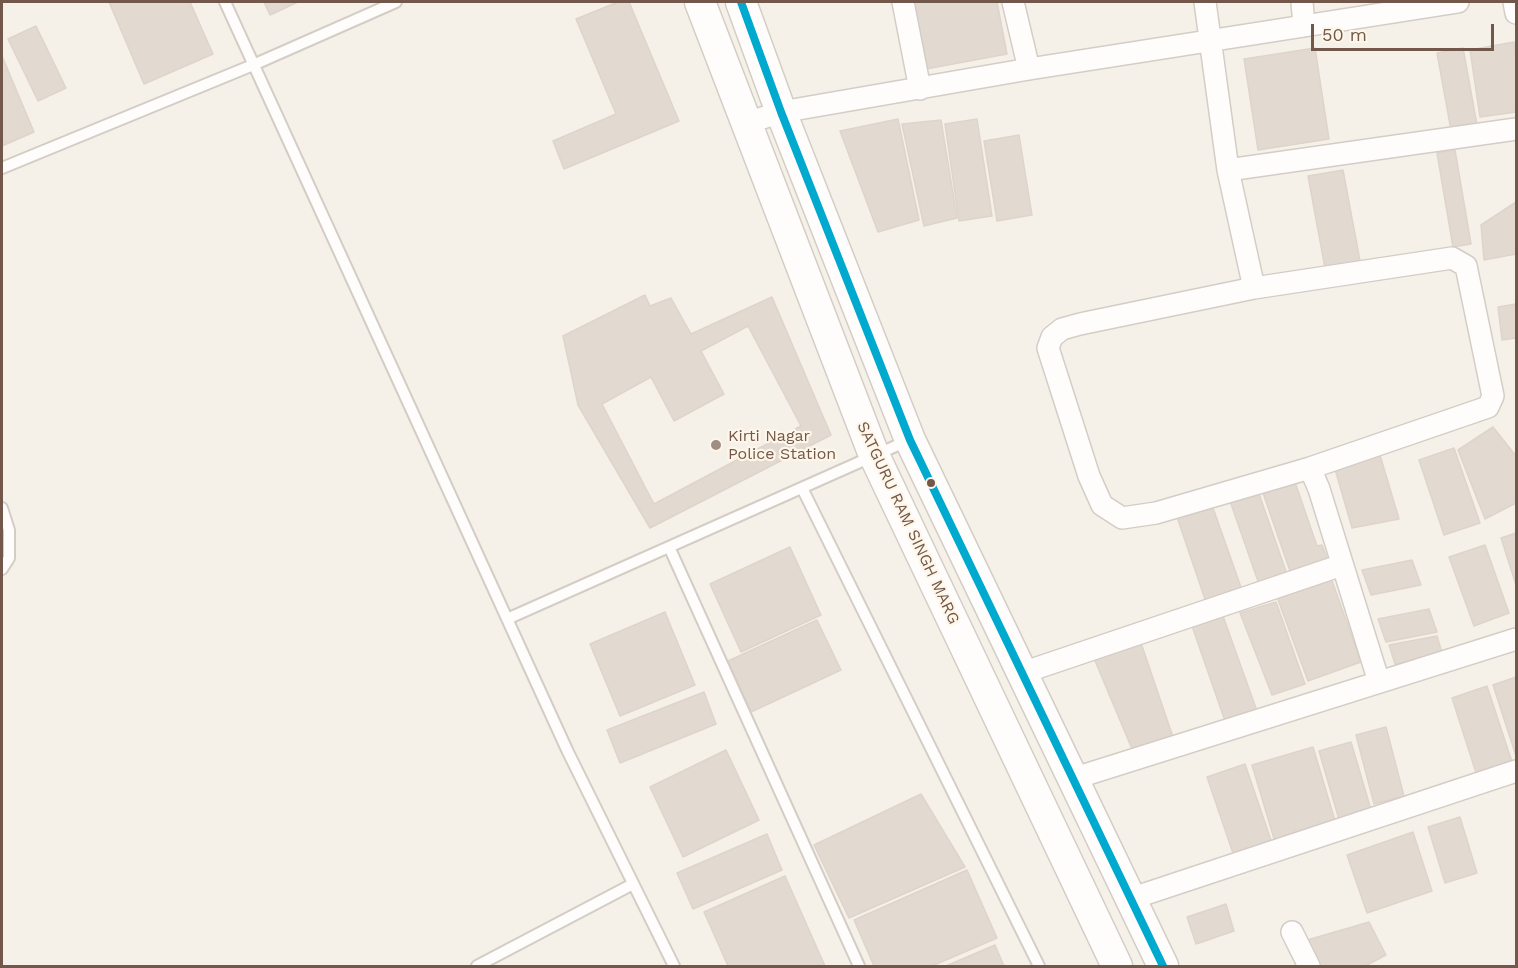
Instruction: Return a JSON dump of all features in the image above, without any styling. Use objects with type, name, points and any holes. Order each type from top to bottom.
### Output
[{"type":"main road","name":"SATGURU RAM SINGH MARG","points":[[700,2],[874,455],[1117,966]]},
{"type":"main road","points":[[741,2],[781,112],[910,440],[1163,966]]},
{"type":"street","points":[[903,2],[920,89]]},
{"type":"street","points":[[1013,2],[1029,69]]},
{"type":"street","points":[[1205,2],[1228,170],[1254,288]]},
{"type":"street","points":[[1302,2],[1304,26]]},
{"type":"street","points":[[747,123],[781,112],[1029,69],[1304,26],[1407,5],[1458,2]]},
{"type":"street","points":[[1514,2],[1516,13]]},
{"type":"street","points":[[1228,170],[1516,129]]},
{"type":"street","points":[[1452,258],[1466,266],[1493,396],[1488,407],[1310,468],[1156,513],[1122,518],[1102,505],[1093,486],[1048,348],[1052,337],[1062,329],[1254,288],[1452,258]]},
{"type":"street","points":[[1310,468],[1319,489],[1379,682]]},
{"type":"street","points":[[1022,673],[1342,566]]},
{"type":"street","points":[[1072,779],[1516,639]]},
{"type":"street","points":[[1130,899],[1516,771]]},
{"type":"street","points":[[1292,932],[1309,966]]},
{"type":"lane","points":[[225,2],[568,752],[675,966]]},
{"type":"lane","points":[[2,168],[253,65],[396,2]]},
{"type":"lane","points":[[507,619],[670,549],[910,440]]},
{"type":"lane","points":[[802,488],[1039,966]]},
{"type":"lane","points":[[2,508],[9,530],[9,558],[2,569]]},
{"type":"lane","points":[[670,549],[859,966]]},
{"type":"lane","points":[[477,966],[633,884]]},
{"type":"building","points":[[109,2],[190,2],[213,54],[144,84]]},
{"type":"building","points":[[264,2],[298,2],[270,15]]},
{"type":"building","points":[[618,2],[629,2],[679,121],[564,169],[553,141],[616,114],[576,19]]},
{"type":"building","points":[[914,2],[997,2],[1007,54],[926,69]]},
{"type":"building","points":[[36,26],[66,88],[38,101],[8,39]]},
{"type":"building","points":[[1514,42],[1516,112],[1480,117],[1470,50]]},
{"type":"building","points":[[1315,48],[1329,139],[1258,150],[1244,59]]},
{"type":"building","points":[[1463,48],[1477,125],[1451,130],[1437,53]]},
{"type":"building","points":[[2,56],[34,132],[2,146]]},
{"type":"building","points":[[898,119],[919,220],[878,232],[840,131]]},
{"type":"building","points":[[977,119],[992,216],[959,221],[945,124]]},
{"type":"building","points":[[941,120],[957,218],[924,226],[902,124]]},
{"type":"building","points":[[1019,135],[1032,215],[997,221],[984,141]]},
{"type":"building","points":[[1455,150],[1471,244],[1453,247],[1437,153]]},
{"type":"building","points":[[1343,170],[1360,261],[1325,268],[1308,176]]},
{"type":"building","points":[[1516,202],[1516,254],[1484,260],[1481,225]]},
{"type":"building","name":"Kirti Nagar Police Station","points":[[645,295],[650,306],[671,298],[691,334],[772,297],[831,435],[650,528],[578,405],[563,336]]},
{"type":"building","points":[[1516,304],[1516,338],[1502,340],[1498,307]]},
{"type":"building","points":[[748,326],[801,426],[654,504],[602,404],[651,377],[674,421],[724,394],[701,351]]},
{"type":"building","points":[[1493,427],[1516,456],[1516,503],[1485,519],[1458,450]]},
{"type":"building","points":[[1454,448],[1480,523],[1444,535],[1419,460]]},
{"type":"building","points":[[1380,455],[1399,519],[1352,528],[1335,469]]},
{"type":"building","points":[[1295,482],[1317,546],[1322,545],[1328,561],[1291,574],[1263,493]]},
{"type":"building","points":[[1258,491],[1288,577],[1260,587],[1230,501]]},
{"type":"building","points":[[1212,505],[1243,593],[1207,605],[1177,517]]},
{"type":"building","points":[[1516,533],[1516,585],[1501,538]]},
{"type":"building","points":[[1485,545],[1509,613],[1474,626],[1449,557]]},
{"type":"building","points":[[790,547],[821,615],[741,652],[710,584]]},
{"type":"building","points":[[1412,560],[1421,585],[1371,595],[1362,570]]},
{"type":"building","points":[[1331,578],[1361,662],[1308,681],[1277,597]]},
{"type":"building","points":[[1276,602],[1305,684],[1272,695],[1240,613]]},
{"type":"building","points":[[1429,609],[1437,632],[1386,642],[1378,619]]},
{"type":"building","points":[[665,612],[695,685],[620,716],[590,644]]},
{"type":"building","points":[[1223,616],[1257,711],[1225,721],[1192,626]]},
{"type":"building","points":[[817,620],[841,670],[751,712],[728,661]]},
{"type":"building","points":[[1437,636],[1443,656],[1395,664],[1389,645]]},
{"type":"building","points":[[1141,643],[1173,737],[1132,749],[1093,656]]},
{"type":"building","points":[[1516,677],[1516,756],[1493,685]]},
{"type":"building","points":[[1487,686],[1514,768],[1478,779],[1452,698]]},
{"type":"building","points":[[704,692],[716,724],[620,763],[607,730]]},
{"type":"building","points":[[1386,727],[1404,796],[1374,804],[1356,735]]},
{"type":"building","points":[[1351,742],[1372,813],[1340,823],[1319,751]]},
{"type":"building","points":[[1313,747],[1336,824],[1275,842],[1252,765]]},
{"type":"building","points":[[726,750],[759,820],[683,857],[650,787]]},
{"type":"building","points":[[1245,764],[1274,849],[1236,862],[1207,777]]},
{"type":"building","points":[[921,794],[965,867],[849,918],[814,845]]},
{"type":"building","points":[[1460,817],[1477,873],[1445,883],[1428,827]]},
{"type":"building","points":[[1413,832],[1432,891],[1367,913],[1347,855]]},
{"type":"building","points":[[767,834],[782,870],[693,909],[677,873]]},
{"type":"building","points":[[967,870],[997,938],[932,966],[874,966],[854,920]]},
{"type":"building","points":[[785,876],[825,966],[728,966],[704,912]]},
{"type":"building","points":[[1226,904],[1234,931],[1196,944],[1187,917]]},
{"type":"building","points":[[1369,922],[1386,955],[1365,966],[1318,966],[1304,941]]},
{"type":"building","points":[[995,945],[1004,966],[946,966]]},
{"type":"transit line","points":[[741,2],[781,112],[910,440],[1163,966]]},
{"type":"place","name":"Kirti Nagar Police Station","points":[[716,445]]}]
